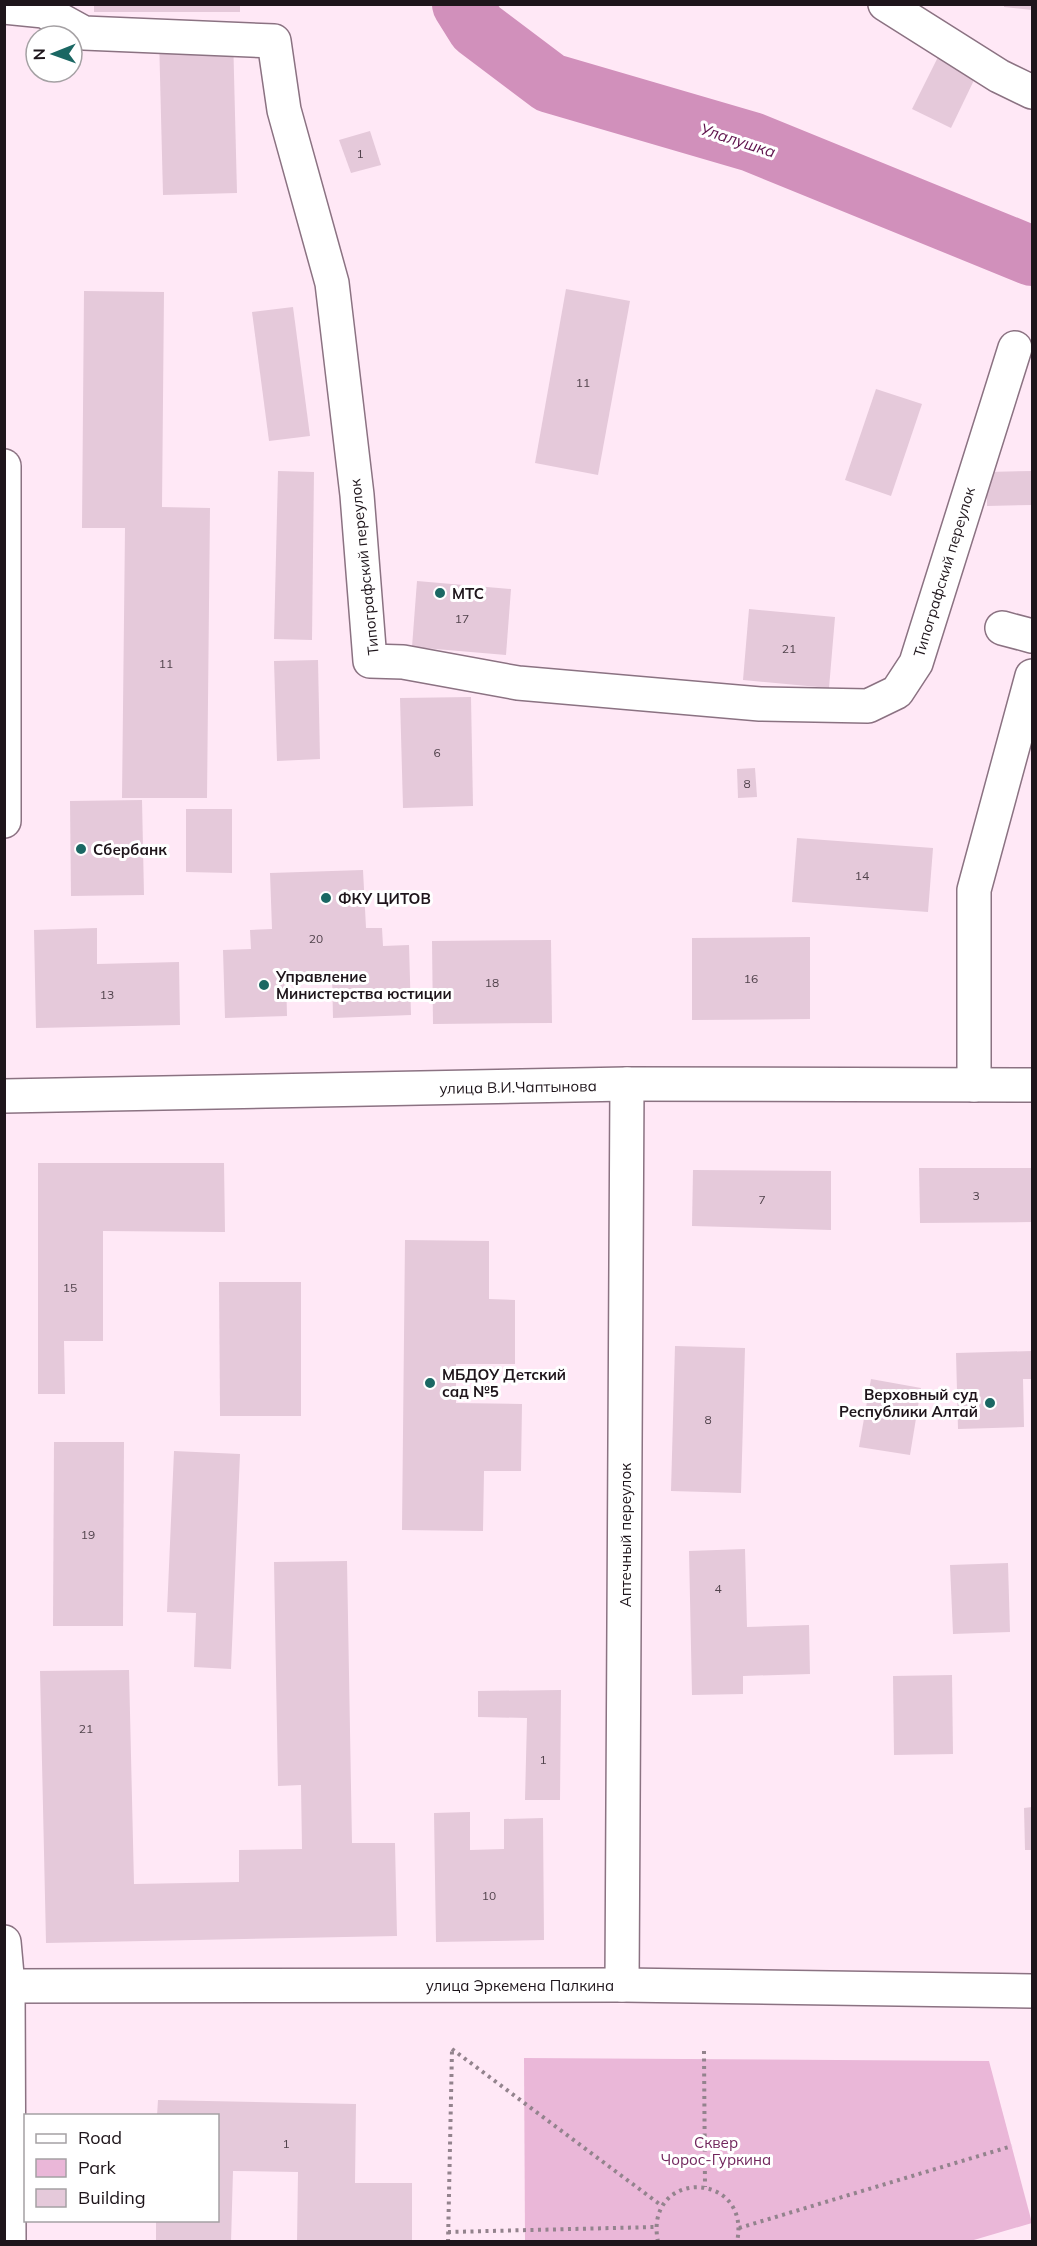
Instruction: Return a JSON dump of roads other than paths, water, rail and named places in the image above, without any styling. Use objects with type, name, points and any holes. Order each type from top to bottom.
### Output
[{"type":"street","points":[[885,4],[999,76],[1032,92]]},
{"type":"street","name":"Типографский переулок","points":[[4,7],[44,12],[84,33],[274,41],[284,110],[332,284],[357,495],[370,661],[403,663],[518,683],[760,704],[868,706],[897,692],[916,663],[1015,348]]},
{"type":"street","points":[[4,466],[4,822]]},
{"type":"street","points":[[974,1085],[974,890],[1032,676]]},
{"type":"street","name":"улица В.И.Чаптынова","points":[[4,1096],[627,1084],[1032,1085]]},
{"type":"street","name":"Аптечный переулок","points":[[622,1985],[627,1084]]},
{"type":"street","points":[[4,1942],[8,1986],[9,2241]]},
{"type":"street","name":"улица Эркемена Палкина","points":[[8,1986],[622,1985],[1032,1991]]},
{"type":"waterway","name":"Улалушка","points":[[462,4],[477,28],[550,83],[752,142],[1032,256]]},
{"type":"place","name":"МТС","points":[[440,593]]},
{"type":"place","name":"Сбербанк","points":[[81,849]]},
{"type":"place","name":"ФКУ ЦИТОВ","points":[[326,898]]},
{"type":"place","name":"Управление Министерства юстиции","points":[[264,985]]},
{"type":"place","name":"МБДОУ Детский сад №5","points":[[430,1383]]},
{"type":"place","name":"Верховный суд Республики Алтай","points":[[990,1403]]},
{"type":"park label","name":"Сквер Чорос-Гуркина","points":[[716,2150]]}]
